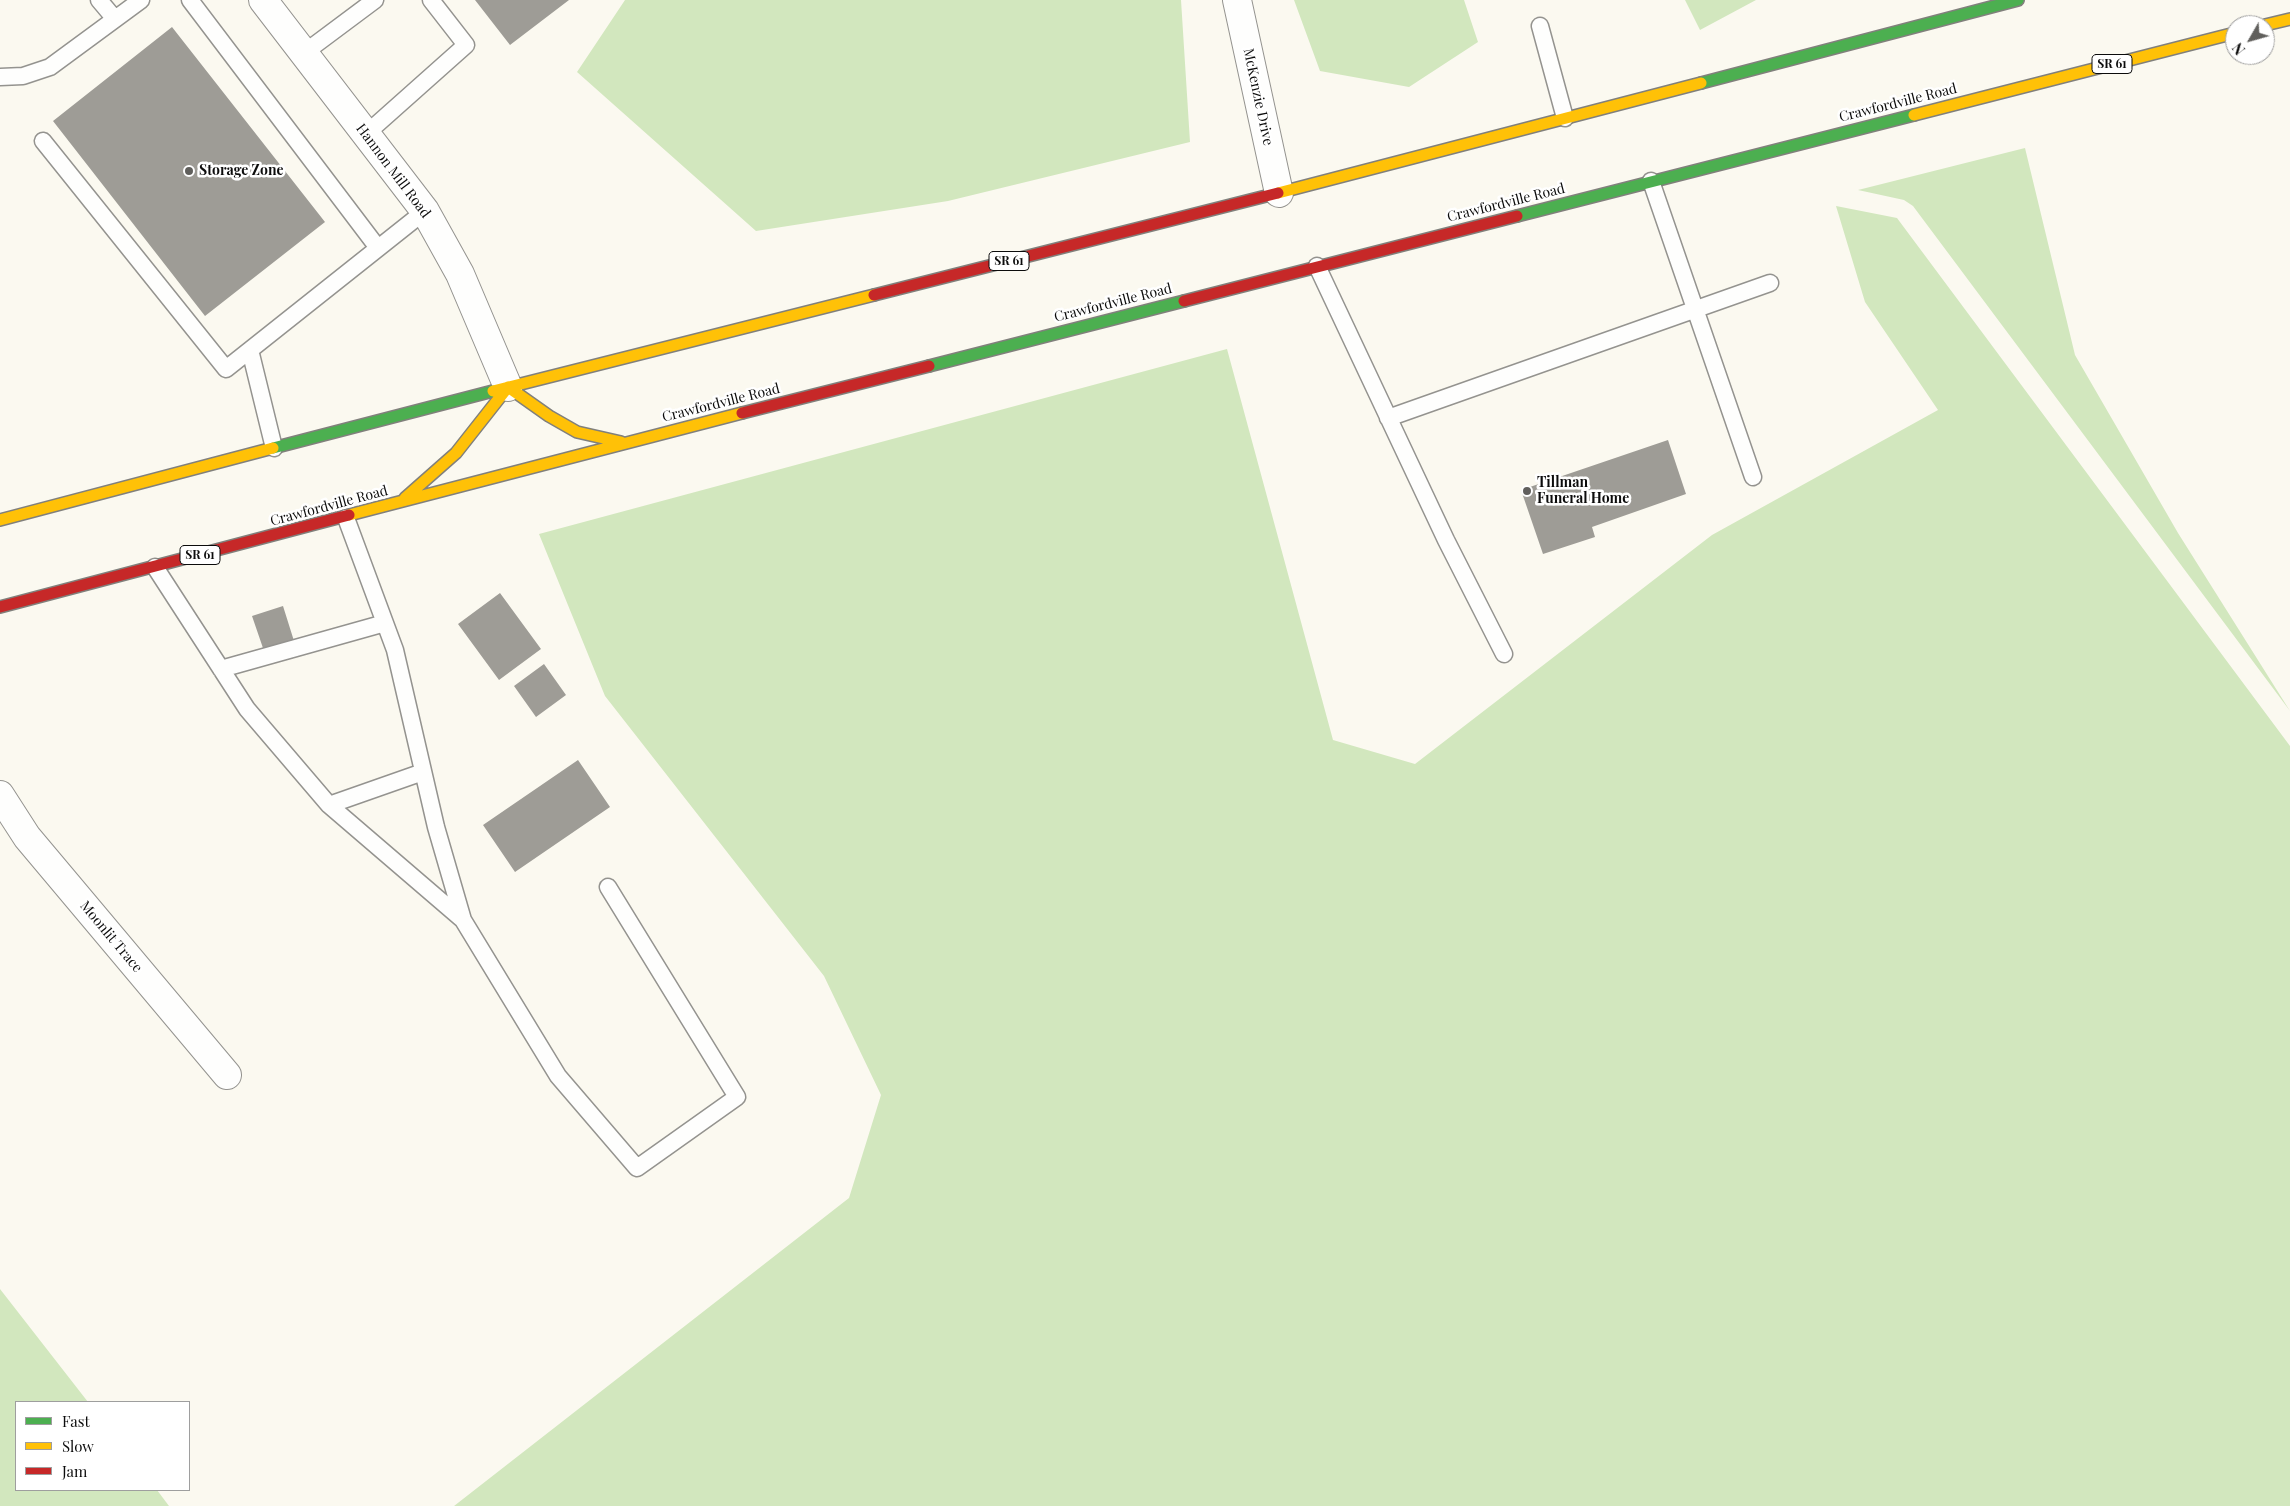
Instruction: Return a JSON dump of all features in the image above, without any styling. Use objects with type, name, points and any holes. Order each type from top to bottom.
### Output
[{"type":"main road","name":"SR 61","points":[[0,520],[508,387],[1279,193],[2018,0]]},
{"type":"main road","points":[[2275,23],[2290,19]]},
{"type":"main road","name":"Crawfordville Road","points":[[0,607],[346,518],[625,443],[2225,36]]},
{"type":"main road","points":[[400,503],[456,453],[508,387],[549,416],[577,432],[625,443]]},
{"type":"street","name":"Hannon Mill Road","points":[[263,0],[425,210],[460,274],[508,387]]},
{"type":"street","name":"McKenzie Drive","points":[[1237,0],[1279,193]]},
{"type":"street","name":"Moonlit Trace","points":[[0,795],[27,837],[227,1075]]},
{"type":"lane","points":[[99,0],[114,19]]},
{"type":"lane","points":[[0,77],[23,76],[50,67],[141,0]]},
{"type":"lane","points":[[190,0],[378,248]]},
{"type":"lane","points":[[304,53],[375,0]]},
{"type":"lane","points":[[366,134],[466,45],[431,0]]},
{"type":"lane","points":[[1540,26],[1565,118]]},
{"type":"lane","points":[[43,141],[226,368],[425,210]]},
{"type":"lane","points":[[1650,181],[1753,477]]},
{"type":"lane","points":[[1317,266],[1446,540],[1504,654]]},
{"type":"lane","points":[[1388,418],[1770,283]]},
{"type":"lane","points":[[250,350],[274,448]]},
{"type":"lane","points":[[346,518],[395,650],[436,827],[463,920],[558,1076],[637,1168],[737,1097],[608,888]]},
{"type":"lane","points":[[155,567],[247,708],[329,805],[463,920]]},
{"type":"lane","points":[[221,669],[385,624]]},
{"type":"lane","points":[[329,805],[423,772]]},
{"type":"green space","points":[[625,0],[1181,0],[1190,142],[948,201],[756,231],[577,72]]},
{"type":"green space","points":[[1294,0],[1464,0],[1478,42],[1409,87],[1320,71]]},
{"type":"green space","points":[[1685,0],[1756,0],[1700,30]]},
{"type":"green space","points":[[2025,148],[2075,355],[2178,533],[2290,711],[1913,206],[1904,200],[1858,190]]},
{"type":"green space","points":[[1836,206],[1897,218],[2290,746],[2290,1506],[454,1506],[849,1198],[881,1095],[824,976],[605,696],[539,534],[1227,349],[1333,740],[1415,764],[1712,535],[1938,410],[1865,302]]},
{"type":"green space","points":[[0,1289],[87,1401],[15,1401],[15,1491],[158,1491],[169,1506],[0,1506]]},
{"type":"building","points":[[475,0],[569,0],[510,45]]},
{"type":"building","name":"Storage Zone","points":[[172,27],[325,222],[205,316],[53,121]]},
{"type":"building","points":[[1668,440],[1686,494],[1592,527],[1595,537],[1543,554],[1521,490]]},
{"type":"building","points":[[500,593],[541,649],[499,680],[458,624]]},
{"type":"building","points":[[283,606],[294,641],[264,651],[252,616]]},
{"type":"building","points":[[544,664],[566,695],[536,717],[514,686]]},
{"type":"building","points":[[578,760],[610,807],[515,872],[483,825]]},
{"type":"traffic: fast","points":[[1701,83],[2018,0]]},
{"type":"traffic: fast","points":[[1517,216],[1914,115]]},
{"type":"traffic: fast","points":[[929,366],[1184,301]]},
{"type":"traffic: fast","points":[[273,448],[493,391]]},
{"type":"traffic: slow","points":[[2275,23],[2290,19]]},
{"type":"traffic: slow","points":[[1914,115],[2225,36]]},
{"type":"traffic: slow","points":[[1278,193],[1701,83]]},
{"type":"traffic: slow","points":[[493,391],[874,295]]},
{"type":"traffic: slow","points":[[405,498],[456,453],[508,387],[549,416],[577,432],[621,442]]},
{"type":"traffic: slow","points":[[349,515],[742,413]]},
{"type":"traffic: slow","points":[[0,520],[273,448]]},
{"type":"traffic: jam","points":[[874,295],[1278,193]]},
{"type":"traffic: jam","points":[[1184,301],[1517,216]]},
{"type":"traffic: jam","points":[[742,413],[929,366]]},
{"type":"traffic: jam","points":[[0,607],[349,515]]},
{"type":"place","name":"Storage Zone","points":[[189,171]]},
{"type":"place","name":"Tillman Funeral Home","points":[[1527,491]]}]
